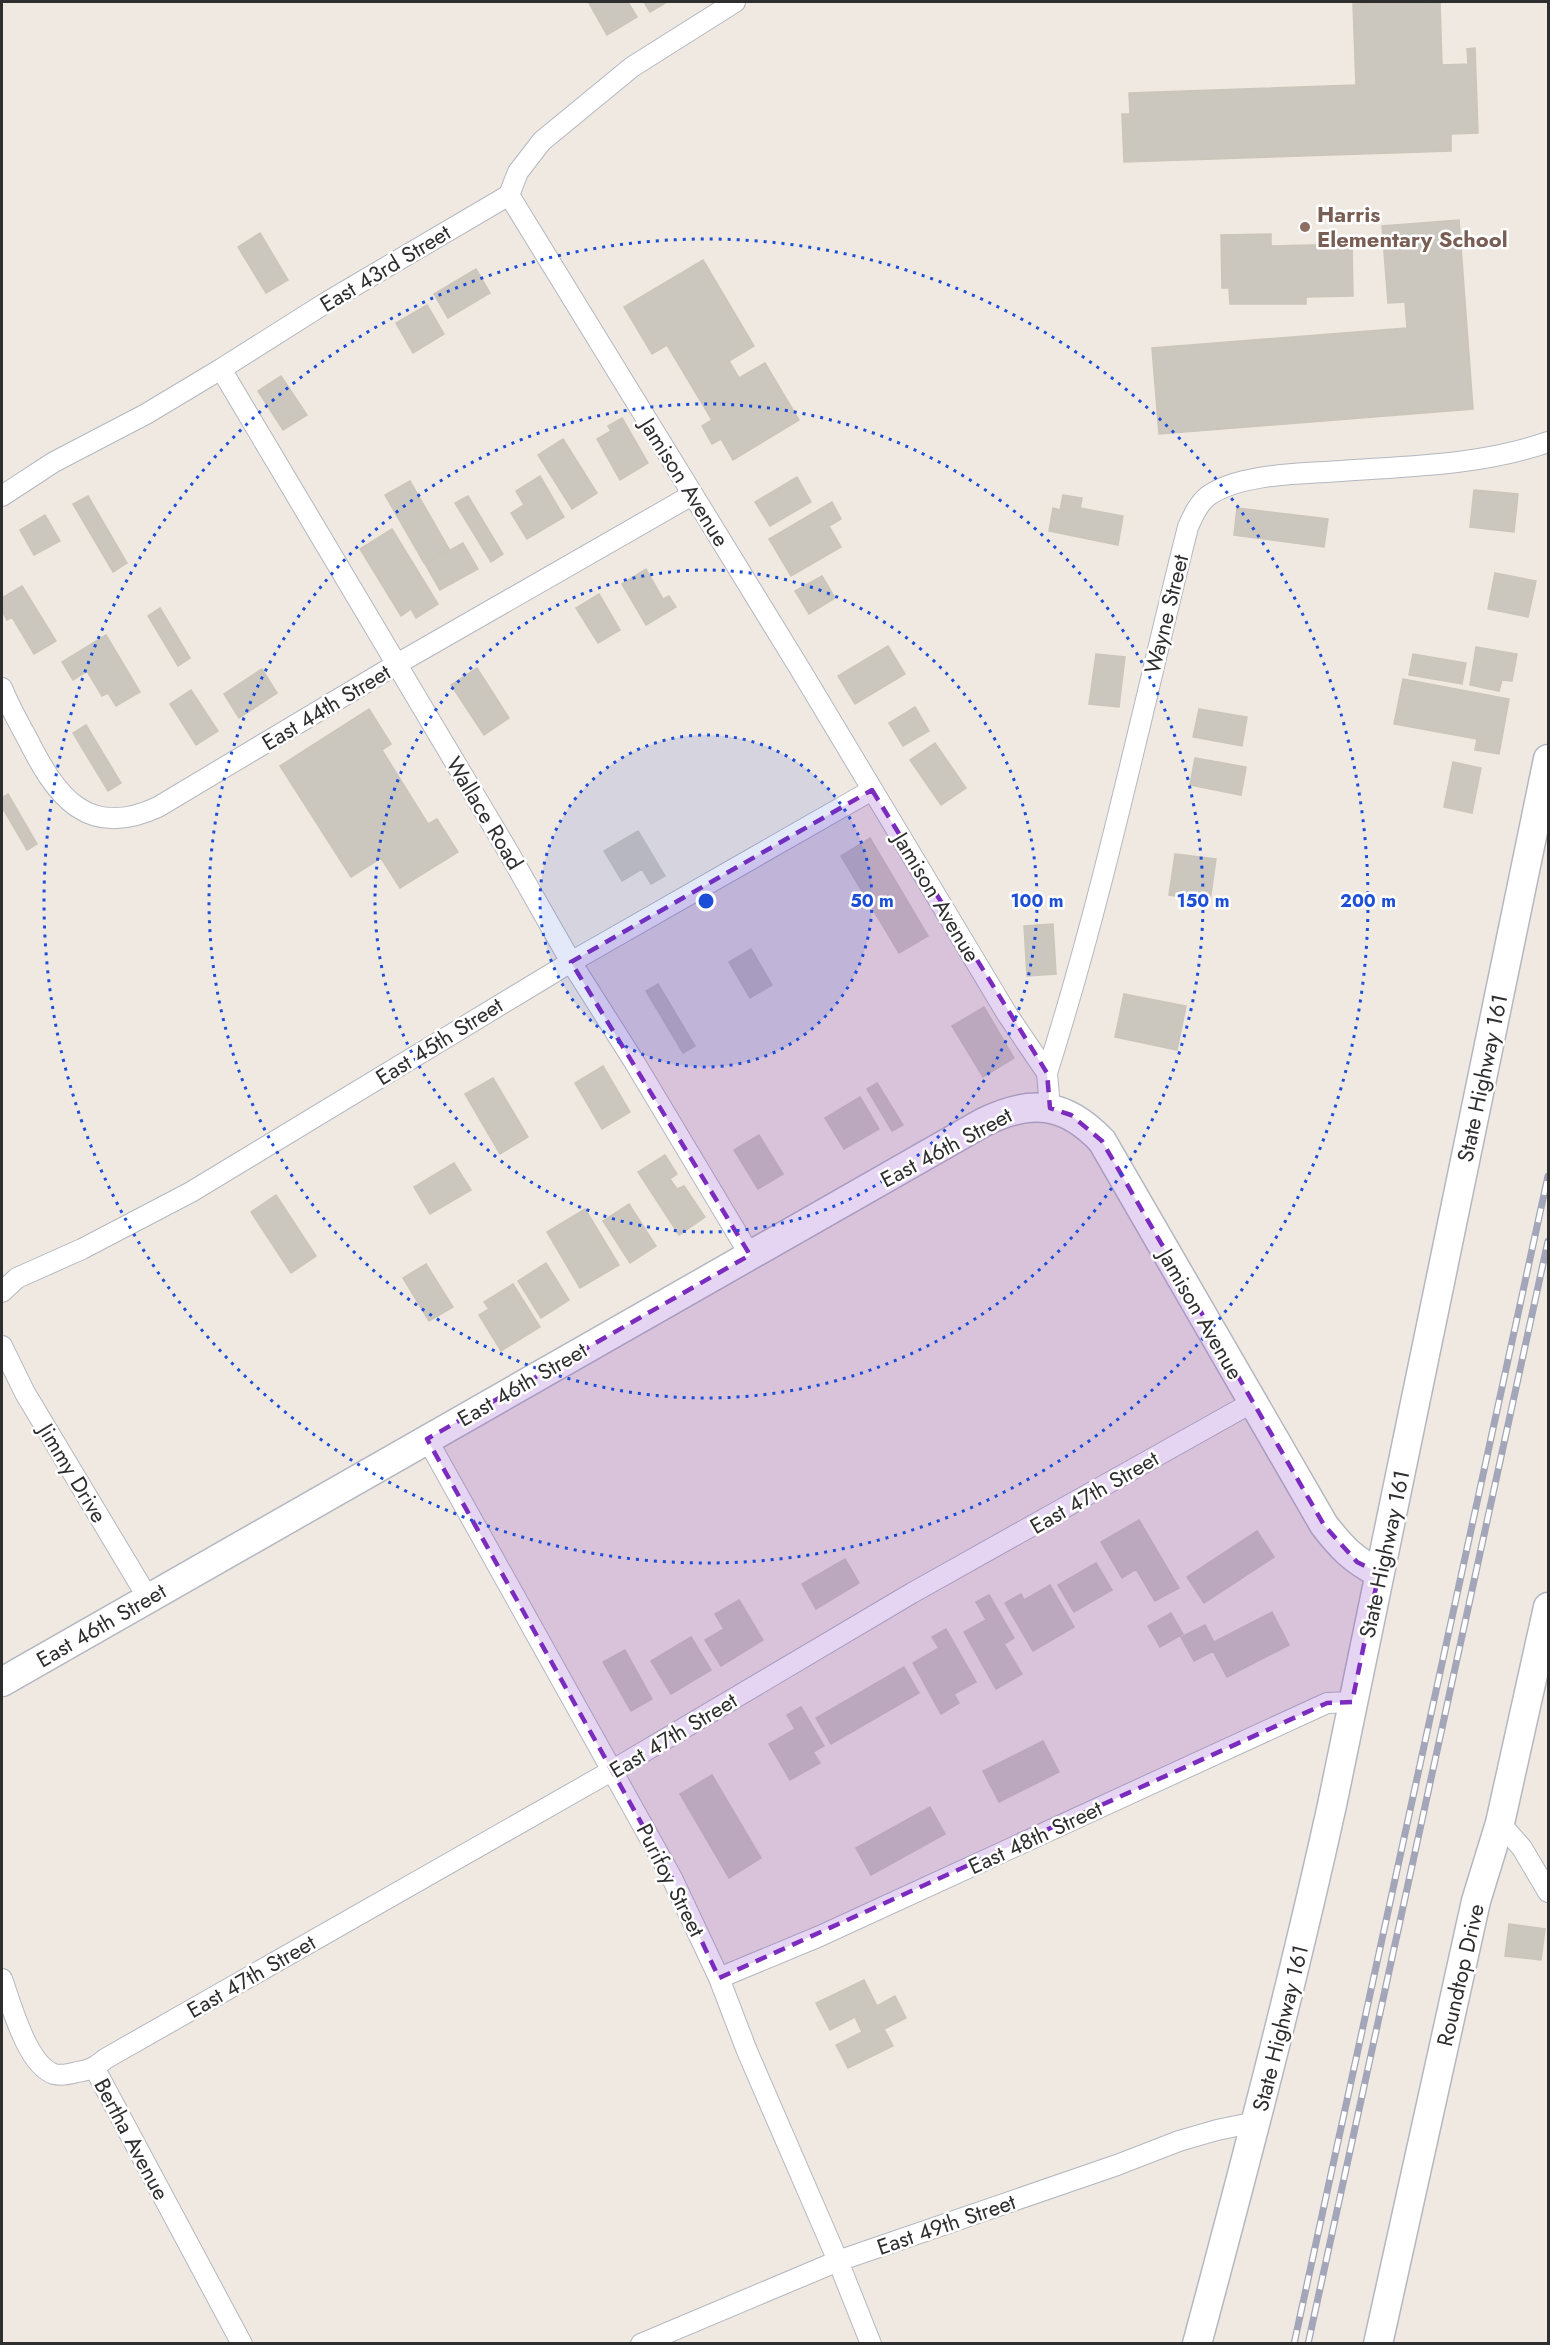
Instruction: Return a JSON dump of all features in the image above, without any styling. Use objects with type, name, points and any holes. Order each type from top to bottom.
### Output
[{"type":"street","points":[[509,195],[518,172],[542,141],[632,67],[735,2]]},
{"type":"street","name":"East 43rd Street","points":[[2,496],[54,462],[146,414],[327,302],[509,195]]},
{"type":"street","name":"Jamison Avenue","points":[[509,195],[1007,1014],[1047,1072],[1050,1108],[1071,1115],[1087,1126],[1102,1141],[1324,1525],[1342,1548],[1357,1562],[1379,1573]]},
{"type":"street","name":"Wallace Road","points":[[221,369],[509,853],[571,962],[635,1063],[750,1255]]},
{"type":"street","name":"Wayne Street","points":[[1047,1072],[1067,1009],[1107,860],[1188,527],[1198,507],[1209,496],[1248,478],[1479,459],[1520,452],[1548,442]]},
{"type":"street","name":"East 44th Street","points":[[2,688],[35,755],[62,797],[79,809],[98,817],[118,819],[139,816],[158,807],[397,664],[692,495]]},
{"type":"street","name":"State Highway 161","points":[[1197,2343],[1308,1915],[1548,759]]},
{"type":"street","name":"East 45th Street","points":[[3,1290],[17,1278],[82,1249],[191,1192],[571,962],[872,790]]},
{"type":"street","name":"East 46th Street","points":[[2,1682],[427,1438],[1005,1112],[1027,1107],[1050,1108]]},
{"type":"street","name":"Jimmy Drive","points":[[2,1346],[25,1393],[148,1598]]},
{"type":"street","name":"East 47th Street","points":[[95,2068],[105,2059],[614,1770],[912,1593],[1253,1402]]},
{"type":"street","name":"Purifoy Street","points":[[427,1438],[614,1770],[672,1878],[718,1978],[871,2343]]},
{"type":"street","name":"Roundtop Drive","points":[[1378,2343],[1476,1901],[1500,1823],[1548,1608]]},
{"type":"street","name":"East 48th Street","points":[[718,1978],[820,1936],[1327,1703],[1352,1702]]},
{"type":"street","points":[[1500,1823],[1522,1848],[1548,1892]]},
{"type":"street","name":"Bertha Avenue","points":[[2,1979],[32,2054],[41,2066],[54,2074],[69,2074],[95,2068],[242,2343]]},
{"type":"street","name":"East 49th Street","points":[[641,2343],[838,2261],[1117,2165],[1179,2141],[1256,2122]]},
{"type":"highlighted area","points":[[872,790],[1047,1073],[1050,1108],[1071,1115],[1102,1141],[1324,1525],[1357,1562],[1379,1573],[1352,1702],[1327,1703],[719,1978],[672,1878],[427,1439],[750,1255],[571,962]]},
{"type":"building","points":[[628,2],[637,17],[607,35],[589,3]]},
{"type":"building","points":[[644,2],[667,2],[650,12]]},
{"type":"building","points":[[1440,2],[1442,65],[1468,64],[1467,49],[1475,48],[1478,133],[1451,134],[1451,151],[1124,162],[1122,114],[1130,114],[1129,93],[1356,85],[1353,4]]},
{"type":"building","points":[[1459,220],[1473,409],[1159,434],[1152,348],[1407,328],[1405,302],[1388,303],[1382,226]]},
{"type":"building","points":[[260,233],[288,280],[266,293],[238,247]]},
{"type":"building","points":[[1271,234],[1271,246],[1352,244],[1353,296],[1306,297],[1306,304],[1230,304],[1229,288],[1222,288],[1221,235]]},
{"type":"building","points":[[703,260],[754,346],[729,361],[739,378],[765,363],[799,420],[733,460],[721,439],[712,444],[702,426],[712,420],[667,345],[652,354],[624,307]]},
{"type":"building","points":[[476,269],[490,293],[448,318],[434,294]]},
{"type":"building","points":[[427,305],[444,334],[413,353],[396,323]]},
{"type":"building","points":[[281,376],[307,415],[283,430],[258,391]]},
{"type":"building","points":[[622,418],[648,463],[620,480],[597,439],[611,431],[608,426]]},
{"type":"building","points":[[563,439],[597,493],[572,509],[538,455]]},
{"type":"building","points":[[540,476],[564,517],[527,539],[511,513],[524,505],[516,491]]},
{"type":"building","points":[[797,477],[811,502],[770,526],[755,502]]},
{"type":"building","points":[[410,481],[449,549],[424,563],[385,495]]},
{"type":"building","points":[[1474,490],[1518,494],[1514,532],[1470,527]]},
{"type":"building","points":[[1063,495],[1082,498],[1080,508],[1123,516],[1118,545],[1049,531],[1053,508],[1060,510]]},
{"type":"building","points":[[88,496],[127,563],[113,572],[73,504]]},
{"type":"building","points":[[468,496],[503,554],[491,562],[455,503]]},
{"type":"building","points":[[832,502],[841,519],[829,526],[841,547],[791,576],[769,539]]},
{"type":"building","points":[[1237,508],[1328,519],[1324,547],[1234,535]]},
{"type":"building","points":[[45,515],[60,541],[34,555],[20,530]]},
{"type":"building","points":[[392,529],[438,604],[416,618],[411,609],[401,616],[360,549]]},
{"type":"building","points":[[463,543],[478,569],[440,590],[425,564]]},
{"type":"building","points":[[646,569],[663,599],[669,596],[676,607],[646,625],[622,584]]},
{"type":"building","points":[[1495,573],[1536,581],[1528,617],[1488,609]]},
{"type":"building","points":[[822,576],[835,598],[809,614],[795,591]]},
{"type":"building","points":[[22,586],[56,641],[34,654],[12,617],[7,620],[2,611],[2,598]]},
{"type":"building","points":[[599,594],[620,630],[598,643],[576,608]]},
{"type":"building","points":[[160,608],[190,658],[178,666],[148,616]]},
{"type":"building","points":[[106,635],[140,692],[116,706],[108,693],[102,696],[87,671],[73,680],[62,662]]},
{"type":"building","points":[[888,646],[905,674],[855,704],[838,676]]},
{"type":"building","points":[[1476,647],[1517,654],[1512,681],[1502,680],[1499,691],[1470,685]]},
{"type":"building","points":[[1096,654],[1125,657],[1119,707],[1089,704]]},
{"type":"building","points":[[1413,654],[1466,663],[1462,684],[1409,675]]},
{"type":"building","points":[[477,668],[509,718],[484,735],[451,685]]},
{"type":"building","points":[[262,669],[277,693],[239,718],[224,694]]},
{"type":"building","points":[[1403,679],[1509,699],[1499,754],[1475,750],[1477,739],[1394,724]]},
{"type":"building","points":[[191,690],[218,731],[196,745],[170,704]]},
{"type":"building","points":[[915,707],[929,731],[903,746],[889,723]]},
{"type":"building","points":[[369,709],[391,744],[382,750],[428,824],[437,819],[458,852],[400,888],[381,858],[351,877],[280,766]]},
{"type":"building","points":[[1199,709],[1247,717],[1242,746],[1193,737]]},
{"type":"building","points":[[86,725],[121,783],[108,791],[73,733]]},
{"type":"building","points":[[935,743],[966,788],[941,805],[910,760]]},
{"type":"building","points":[[1195,758],[1246,767],[1241,795],[1190,785]]},
{"type":"building","points":[[1453,762],[1481,768],[1472,813],[1444,807]]},
{"type":"building","points":[[8,794],[37,844],[27,850],[2,807],[2,798]]},
{"type":"building","points":[[638,831],[665,876],[651,884],[642,869],[622,881],[604,851]]},
{"type":"building","points":[[870,838],[928,936],[899,953],[841,856]]},
{"type":"building","points":[[1175,854],[1216,859],[1210,901],[1169,895]]},
{"type":"building","points":[[1053,924],[1056,974],[1027,976],[1024,926]]},
{"type":"building","points":[[751,949],[772,985],[750,998],[729,962]]},
{"type":"building","points":[[658,984],[695,1046],[683,1053],[646,991]]},
{"type":"building","points":[[1124,994],[1186,1006],[1177,1050],[1115,1037]]},
{"type":"building","points":[[984,1007],[1014,1058],[983,1077],[952,1026]]},
{"type":"building","points":[[603,1066],[630,1112],[602,1129],[575,1083]]},
{"type":"building","points":[[493,1078],[528,1137],[500,1154],[465,1094]]},
{"type":"building","points":[[877,1083],[903,1125],[892,1131],[867,1089]]},
{"type":"building","points":[[860,1097],[879,1129],[844,1149],[825,1118]]},
{"type":"building","points":[[759,1135],[783,1174],[758,1189],[734,1150]]},
{"type":"building","points":[[665,1155],[677,1174],[670,1179],[677,1189],[684,1186],[705,1217],[679,1235],[638,1172]]},
{"type":"building","points":[[454,1163],[471,1190],[430,1214],[414,1187]]},
{"type":"building","points":[[276,1195],[316,1256],[291,1273],[251,1212]]},
{"type":"building","points":[[629,1204],[656,1246],[630,1263],[603,1221]]},
{"type":"building","points":[[585,1209],[619,1265],[580,1288],[547,1232]]},
{"type":"building","points":[[546,1263],[569,1300],[541,1318],[518,1281]]},
{"type":"building","points":[[426,1264],[453,1307],[429,1321],[403,1278]]},
{"type":"building","points":[[513,1284],[540,1327],[501,1351],[479,1315],[489,1309],[484,1302]]},
{"type":"building","points":[[1139,1520],[1179,1588],[1155,1601],[1136,1569],[1122,1578],[1101,1542]]},
{"type":"building","points":[[1257,1531],[1274,1557],[1204,1603],[1187,1577]]},
{"type":"building","points":[[845,1559],[859,1583],[816,1609],[802,1584]]},
{"type":"building","points":[[1096,1563],[1112,1590],[1074,1612],[1058,1585]]},
{"type":"building","points":[[1050,1585],[1074,1627],[1033,1651],[1005,1603],[1021,1594],[1024,1600]]},
{"type":"building","points":[[989,1595],[1014,1638],[1004,1644],[1022,1674],[996,1689],[964,1632],[986,1620],[976,1602]]},
{"type":"building","points":[[739,1600],[763,1640],[721,1666],[705,1640],[724,1629],[715,1614]]},
{"type":"building","points":[[1272,1612],[1289,1645],[1227,1677],[1213,1651],[1194,1661],[1181,1637],[1205,1625],[1214,1642]]},
{"type":"building","points":[[1171,1613],[1183,1634],[1160,1647],[1148,1626]]},
{"type":"building","points":[[946,1629],[976,1682],[954,1694],[959,1703],[941,1714],[913,1663],[939,1648],[932,1637]]},
{"type":"building","points":[[691,1637],[711,1670],[671,1694],[651,1661]]},
{"type":"building","points":[[625,1650],[652,1699],[631,1711],[603,1662]]},
{"type":"building","points":[[904,1667],[919,1693],[831,1744],[816,1718]]},
{"type":"building","points":[[801,1707],[824,1746],[813,1752],[820,1763],[790,1780],[769,1744],[795,1729],[787,1715]]},
{"type":"building","points":[[1043,1741],[1059,1772],[999,1802],[983,1771]]},
{"type":"building","points":[[712,1775],[761,1858],[729,1878],[680,1794]]},
{"type":"building","points":[[930,1807],[945,1834],[871,1875],[856,1848]]},
{"type":"building","points":[[1509,1924],[1545,1929],[1541,1960],[1505,1956]]},
{"type":"building","points":[[864,1980],[877,2006],[895,1996],[906,2018],[884,2029],[893,2046],[848,2068],[836,2045],[862,2032],[855,2017],[830,2030],[816,2003]]},
{"type":"railway","points":[[1294,2344],[1548,1176]]},
{"type":"railway","points":[[1308,2344],[1548,1241]]},
{"type":"place","name":"Harris Elementary School","points":[[1305,227]]}]
